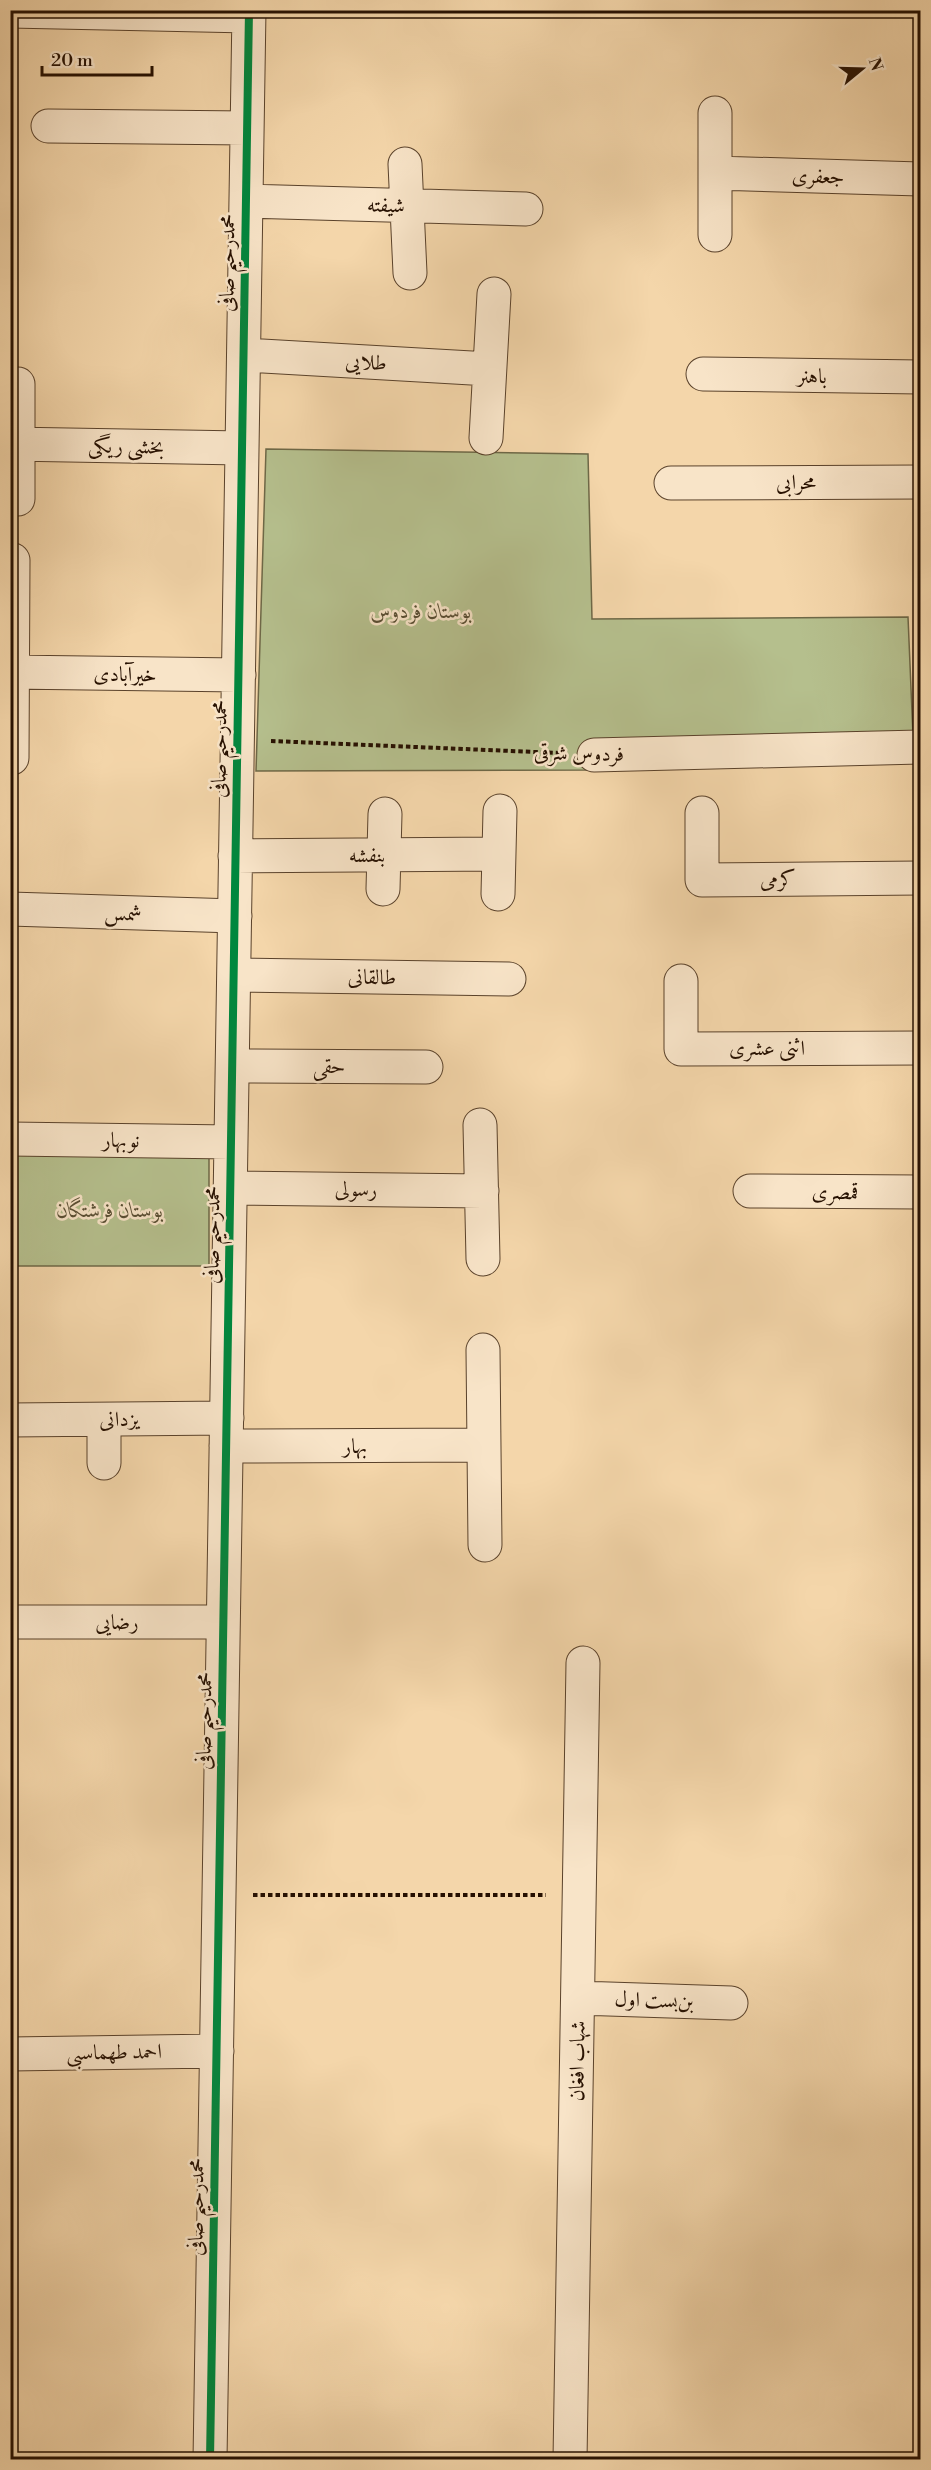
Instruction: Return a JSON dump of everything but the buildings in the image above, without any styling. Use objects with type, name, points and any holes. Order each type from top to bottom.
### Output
[{"type":"street","points":[[10,11],[249,13]]},
{"type":"street","name":"محمدرحیم صافی","points":[[210,2460],[249,13]]},
{"type":"street","points":[[715,113],[715,235]]},
{"type":"street","points":[[48,126],[247,128]]},
{"type":"street","points":[[405,164],[410,273]]},
{"type":"street","name":"جعفری","points":[[715,173],[921,179]]},
{"type":"street","name":"شیفته","points":[[246,201],[526,209]]},
{"type":"street","points":[[486,438],[494,294]]},
{"type":"street","name":"طلایی","points":[[243,355],[489,369]]},
{"type":"street","name":"باهنر","points":[[703,374],[921,378]]},
{"type":"street","points":[[18,384],[14,444],[18,499]]},
{"type":"street","name":"بخشی ریگی","points":[[14,444],[242,448]]},
{"type":"street","name":"محرابی","points":[[670,483],[921,482]]},
{"type":"street","points":[[12,758],[13,560]]},
{"type":"street","name":"خیرآبادی","points":[[11,672],[238,675]]},
{"type":"street","name":"فردوس شرقی","points":[[594,755],[921,747]]},
{"type":"street","points":[[498,894],[500,811]]},
{"type":"street","name":"کرمی","points":[[702,813],[702,880],[921,879]]},
{"type":"street","points":[[383,889],[382,855],[385,814]]},
{"type":"street","name":"بنفشه","points":[[235,856],[498,854]]},
{"type":"street","name":"شمس","points":[[10,909],[235,916]]},
{"type":"street","name":"طالقانی","points":[[234,975],[509,979]]},
{"type":"street","name":"اثنی عشری","points":[[681,981],[681,1049],[921,1048]]},
{"type":"street","name":"حقی","points":[[232,1066],[426,1067]]},
{"type":"street","points":[[480,1125],[483,1259]]},
{"type":"street","name":"نوبهار","points":[[10,1139],[231,1142]]},
{"type":"street","name":"رسولی","points":[[231,1188],[482,1191]]},
{"type":"street","name":"قمصری","points":[[750,1191],[921,1192]]},
{"type":"street","points":[[483,1350],[485,1545]]},
{"type":"street","name":"یزدانی","points":[[10,1420],[104,1420],[227,1432]]},
{"type":"street","points":[[104,1420],[104,1463]]},
{"type":"street","name":"بهار","points":[[227,1432],[484,1446]]},
{"type":"street","name":"رضایی","points":[[10,1622],[223,1622]]},
{"type":"street","name":"شهاب افغان","points":[[570,2460],[583,1663]]},
{"type":"street","name":"بن‌بست اول","points":[[578,1998],[731,2003]]},
{"type":"street","name":"احمد طهماسبی","points":[[10,2054],[217,2051]]},
{"type":"path","points":[[219,1895],[579,1894]]},
{"type":"green space","name":"بوستان فردوس","points":[[266,449],[588,454],[592,619],[908,617],[913,736],[590,770],[256,771]]},
{"type":"green space","name":"بوستان فرشتگان","points":[[209,1154],[209,1266],[11,1266],[10,1155]]},
{"type":"cycle path","points":[[210,2460],[249,10]]}]
